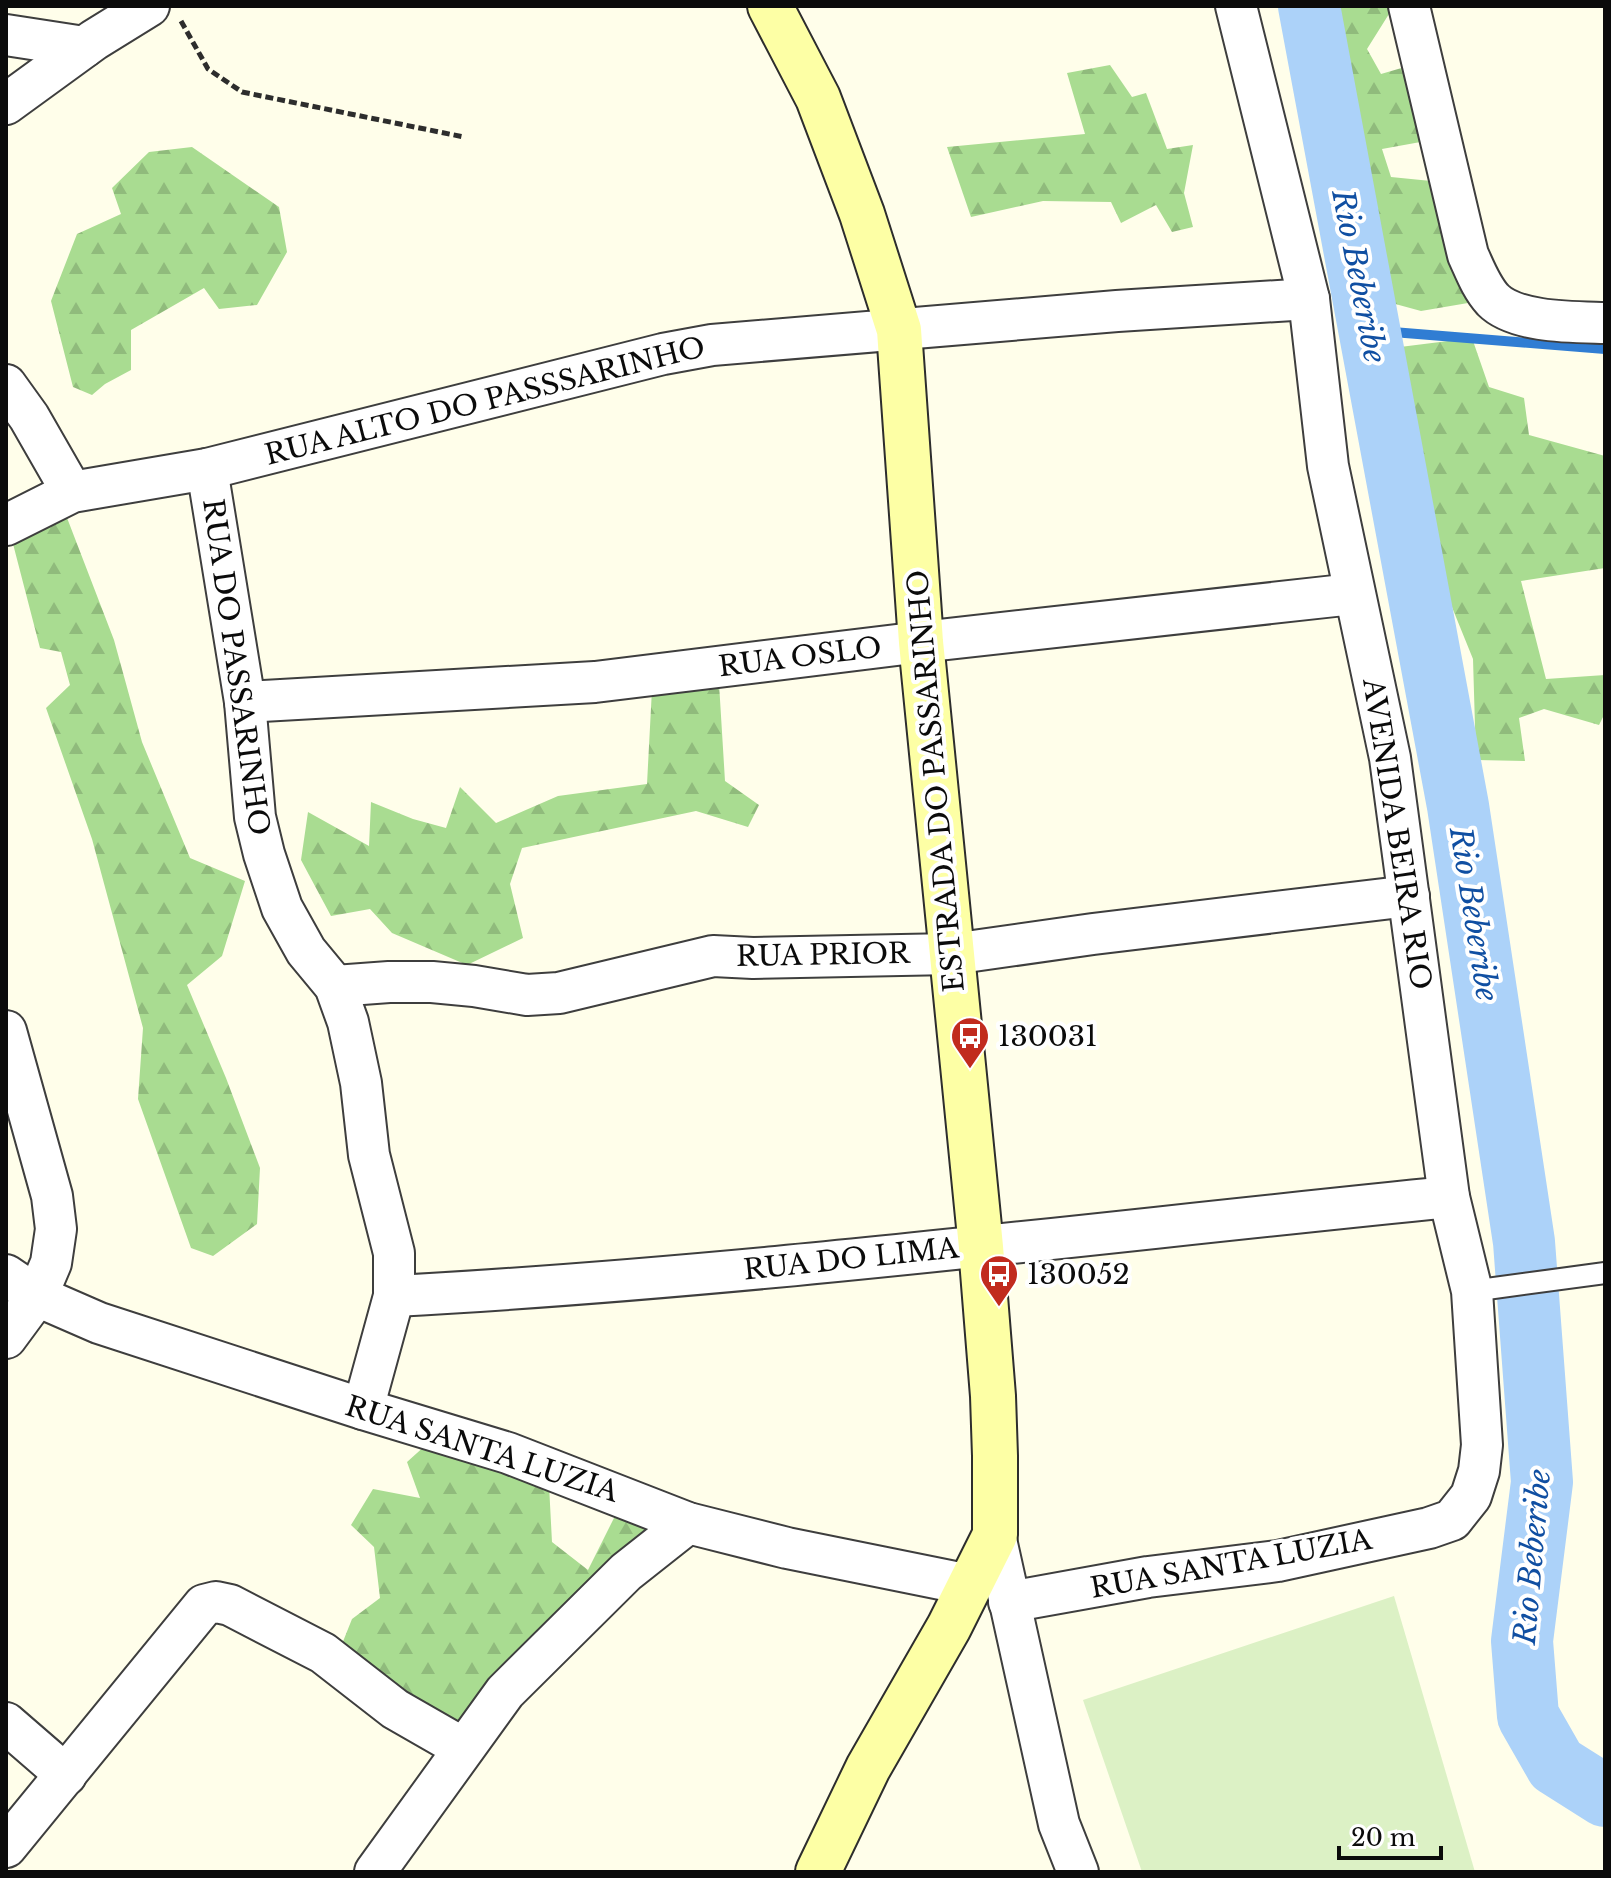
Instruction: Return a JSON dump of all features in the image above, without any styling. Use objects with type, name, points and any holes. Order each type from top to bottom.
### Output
[{"type":"street","name":"ESTRADA DO PASSARINHO","points":[[770,6],[818,98],[862,214],[899,330],[921,642],[993,1396],[995,1535],[990,1594],[868,1768],[818,1872]]},
{"type":"street","name":"AVENIDA BEIRA RIO","points":[[1236,6],[1309,299],[1328,466],[1353,594],[1382,713],[1401,825],[1449,1197],[1479,1290],[1482,1445],[1479,1471],[1471,1496],[1452,1520]]},
{"type":"street","points":[[1409,6],[1468,255],[1480,281],[1495,301],[1516,313],[1560,321],[1605,323]]},
{"type":"street","points":[[6,104],[84,47],[164,11]]},
{"type":"street","points":[[6,35],[84,47]]},
{"type":"street","name":"RUA ALTO DO PASSSARINHO","points":[[6,525],[72,492],[207,469],[663,354],[712,345],[1117,311],[1309,299]]},
{"type":"street","points":[[6,385],[29,417],[72,492]]},
{"type":"street","name":"RUA DO PASSARINHO","points":[[207,469],[245,702],[255,817],[282,908],[306,951],[335,986],[355,1051],[369,1155],[394,1253],[394,1296],[363,1409]]},
{"type":"street","name":"RUA OSLO","points":[[245,702],[595,682],[1353,594]]},
{"type":"street","name":"RUA PRIOR","points":[[335,986],[432,982],[527,995],[559,993],[713,956],[952,954],[1409,896]]},
{"type":"street","points":[[6,1031],[52,1196],[56,1229],[51,1263],[22,1286],[6,1338]]},
{"type":"street","name":"RUA DO LIMA","points":[[394,1296],[578,1286],[1449,1197]]},
{"type":"street","name":"RUA SANTA LUZIA","points":[[22,1286],[99,1323],[508,1453],[688,1523],[990,1594],[1278,1561],[1429,1528],[1452,1520]]},
{"type":"street","points":[[375,1872],[505,1692],[626,1572],[688,1523]]},
{"type":"street","points":[[990,1594],[1059,1824],[1078,1872]]},
{"type":"street","points":[[6,1847],[204,1605],[216,1602],[230,1605],[323,1653],[395,1709],[463,1748]]},
{"type":"street","points":[[6,1723],[66,1775]]},
{"type":"lane","points":[[1479,1290],[1605,1273]]},
{"type":"path","points":[[164,11],[208,69],[242,92],[464,137]]},
{"type":"green space","points":[[1331,6],[1394,6],[1367,49],[1381,74],[1422,62],[1426,141],[1382,149],[1391,177],[1441,182],[1468,303],[1421,311],[1377,299],[1354,132]]},
{"type":"green space","points":[[1110,65],[1132,97],[1146,93],[1167,149],[1193,145],[1184,193],[1193,227],[1172,232],[1156,205],[1121,223],[1111,202],[1043,201],[971,217],[947,147],[1085,134],[1067,73]]},
{"type":"green space","points":[[192,147],[279,207],[287,252],[257,305],[219,309],[204,288],[131,330],[131,370],[92,395],[73,387],[51,301],[77,234],[121,214],[112,188],[149,152]]},
{"type":"green space","points":[[1472,338],[1489,387],[1524,398],[1529,435],[1605,456],[1605,568],[1521,581],[1546,679],[1605,675],[1605,713],[1599,725],[1544,709],[1519,718],[1525,761],[1476,760],[1473,659],[1428,548],[1384,349]]},
{"type":"green space","points":[[64,510],[114,640],[142,742],[190,858],[245,881],[222,956],[187,985],[260,1168],[257,1224],[213,1256],[191,1248],[138,1099],[143,1028],[92,839],[46,708],[70,685],[61,652],[40,648],[12,540]]},
{"type":"green space","points":[[718,667],[725,781],[759,805],[748,827],[696,811],[522,848],[510,884],[523,938],[467,965],[392,933],[370,909],[331,916],[301,860],[308,812],[369,846],[371,802],[446,828],[460,787],[496,823],[558,796],[647,784],[652,689]]},
{"type":"green space","points":[[427,1444],[549,1485],[552,1542],[588,1570],[618,1510],[668,1524],[453,1730],[342,1644],[352,1619],[380,1598],[374,1547],[351,1525],[373,1489],[420,1498],[407,1462]]},
{"type":"green space","points":[[1394,1596],[1475,1872],[1142,1872],[1083,1700]]},
{"type":"waterway","name":"Rio Beberibe","points":[[1309,6],[1458,806],[1524,1242],[1542,1482],[1522,1641],[1528,1716],[1556,1765],[1605,1796]]},
{"type":"waterway","points":[[1368,330],[1605,349]]},
{"type":"place","name":"130031","points":[[970,1070]]},
{"type":"place","name":"130052","points":[[999,1308]]}]
